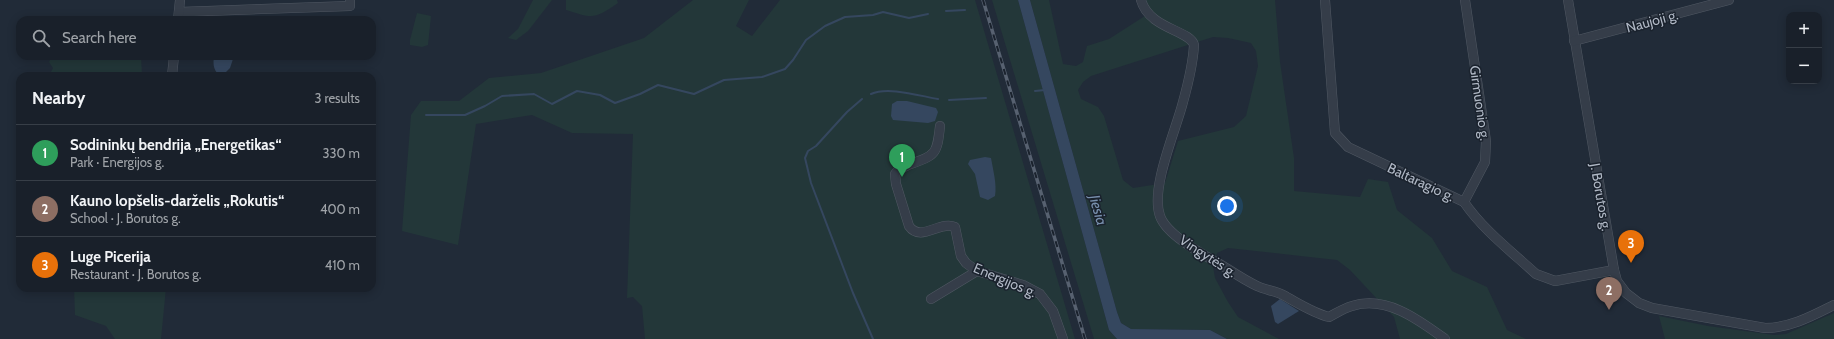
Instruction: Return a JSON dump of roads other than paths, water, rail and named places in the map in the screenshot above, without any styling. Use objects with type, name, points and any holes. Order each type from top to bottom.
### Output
[{"type":"street","points":[[180,0],[179,16],[350,6],[350,0]]},
{"type":"street","name":"Vingytės g.","points":[[1141,0],[1146,13],[1168,28],[1191,39],[1194,45],[1184,101],[1164,165],[1159,190],[1158,204],[1160,217],[1166,226],[1183,242],[1257,286],[1281,294],[1319,314],[1330,317],[1351,306],[1377,304],[1412,316],[1445,339]]},
{"type":"street","name":"Girmuonio g.","points":[[1464,202],[1485,162],[1486,141],[1465,0]]},
{"type":"street","name":"J. Borutos g.","points":[[1568,0],[1614,270],[1617,281],[1626,293],[1639,303],[1652,308],[1753,326],[1775,328],[1783,327],[1834,305]]},
{"type":"street","name":"Naujoji g.","points":[[1574,41],[1729,0]]},
{"type":"street","name":"Baltaragio g.","points":[[1324,2],[1335,133],[1348,147],[1464,202],[1472,214],[1481,223],[1536,274],[1543,278],[1555,281],[1614,270]]},
{"type":"street","points":[[172,72],[174,60]]},
{"type":"street","name":"Energijos g.","points":[[940,126],[938,146],[935,152],[926,159],[897,171],[895,174],[896,184],[909,226],[912,230],[918,233],[946,225],[955,227],[961,256],[971,268],[1023,285],[1040,294],[1053,311],[1063,339]]},
{"type":"street","points":[[931,299],[977,271]]},
{"type":"water","points":[[1018,0],[1030,0],[1121,323],[1131,329],[1210,330],[1227,339],[1117,339],[1109,330]]},
{"type":"water","points":[[214,60],[233,60],[230,68],[226,72],[217,72]]},
{"type":"water","points":[[897,101],[907,101],[936,108],[938,112],[935,121],[928,123],[893,120],[891,116],[892,104]]},
{"type":"water","points":[[985,157],[991,158],[996,187],[995,196],[988,200],[980,197],[975,174],[968,164],[970,160]]},
{"type":"water","points":[[1280,299],[1299,311],[1278,324],[1275,322],[1271,306]]},
{"type":"waterway","points":[[946,11],[965,10]]},
{"type":"waterway","points":[[426,115],[465,115],[502,96],[534,94],[552,104],[577,91],[600,95],[615,103],[640,94],[658,85],[694,94],[724,80],[762,77],[785,69],[793,60],[806,40],[825,26],[845,17],[873,15],[883,12],[909,18],[928,14]]},
{"type":"waterway","points":[[1035,91],[1045,90]]},
{"type":"waterway","points":[[871,94],[895,91],[938,99]]},
{"type":"waterway","points":[[949,100],[986,98]]},
{"type":"waterway","points":[[862,99],[847,112],[816,146],[808,151],[805,158],[811,183],[853,293],[873,339]]},
{"type":"railway","points":[[983,0],[1085,339]]},
{"type":"place","name":"Sodininkų bendrija „Energetikas“","points":[[902,177]]},
{"type":"place","name":"Luge Picerija","points":[[1631,263]]},
{"type":"place","name":"Kauno lopšelis-darželis „Rokutis“","points":[[1609,310]]},
{"type":"water label","name":"Jiesia","points":[[1098,210]]}]
